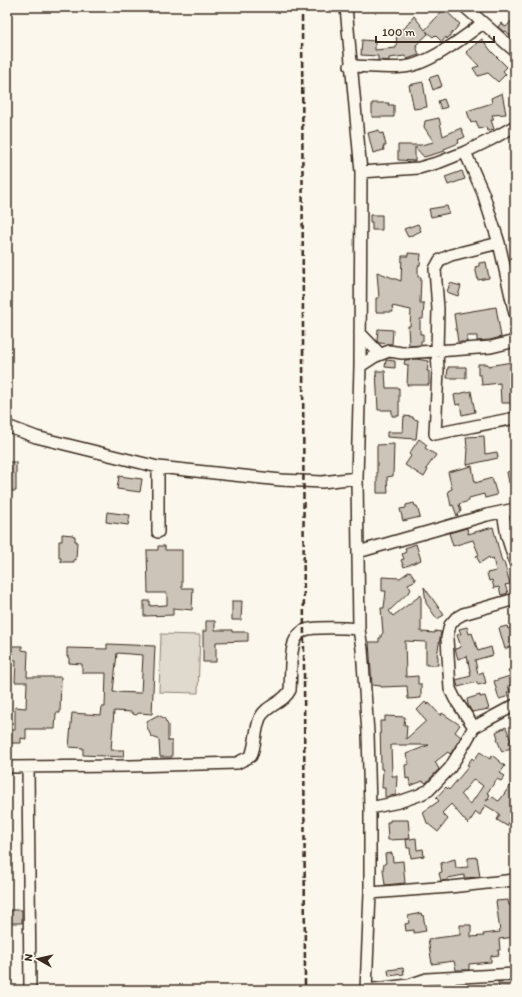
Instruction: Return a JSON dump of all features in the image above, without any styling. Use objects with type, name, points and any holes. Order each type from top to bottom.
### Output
[{"type":"street","points":[[346,7],[350,66],[357,118],[361,172],[360,366],[357,478],[359,629],[362,649],[368,733],[370,808],[370,893],[366,990],[409,985],[427,979],[515,974]]},
{"type":"street","points":[[465,7],[515,51]]},
{"type":"street","points":[[350,66],[403,67],[415,64],[459,41],[483,23]]},
{"type":"street","points":[[361,172],[419,168],[465,152],[515,126]]},
{"type":"street","points":[[465,152],[483,193],[512,282],[515,314]]},
{"type":"street","points":[[499,243],[451,255],[440,260],[435,269],[438,309],[438,370],[435,434],[515,418]]},
{"type":"street","points":[[360,333],[380,354]]},
{"type":"street","points":[[360,366],[374,357],[389,351],[402,353],[491,347],[515,341]]},
{"type":"street","points":[[7,426],[36,437],[158,466],[281,480],[322,482],[357,478]]},
{"type":"street","points":[[158,466],[158,532]]},
{"type":"street","points":[[358,552],[515,508]]},
{"type":"street","points":[[504,512],[507,536],[515,562]]},
{"type":"street","points":[[474,727],[454,699],[450,689],[447,638],[450,625],[456,618],[463,614],[515,599]]},
{"type":"street","points":[[7,767],[236,764],[251,756],[260,717],[270,707],[288,696],[290,690],[293,645],[297,636],[304,630],[359,629]]},
{"type":"street","points":[[370,808],[400,802],[429,790],[450,768],[474,727],[515,705]]},
{"type":"street","points":[[28,767],[30,990]]},
{"type":"street","points":[[370,893],[515,880]]},
{"type":"street","points":[[449,978],[451,990]]},
{"type":"shaded area","points":[[161,634],[200,635],[198,693],[159,692]]},
{"type":"building","points":[[444,9],[460,24],[447,39],[446,37],[442,42],[435,35],[433,37],[426,31],[428,34],[416,45],[419,55],[407,59],[405,56],[389,58],[389,61],[378,60],[378,56],[361,55],[362,40],[375,41],[375,50],[396,48],[397,29],[404,29],[414,16],[425,30]]},
{"type":"building","points":[[515,17],[515,41],[506,31],[504,32],[498,27],[501,23],[506,27]]},
{"type":"building","points":[[482,39],[507,67],[503,71],[506,74],[498,82],[488,73],[478,76],[473,68],[479,66],[466,52]]},
{"type":"building","points":[[438,75],[442,86],[433,90],[429,78]]},
{"type":"building","points":[[423,82],[427,107],[414,109],[409,85]]},
{"type":"building","points":[[502,93],[506,114],[492,115],[494,120],[491,120],[494,129],[487,131],[486,127],[479,129],[476,121],[471,123],[467,111],[492,103],[491,98]]},
{"type":"building","points":[[444,99],[447,107],[441,109],[438,101]]},
{"type":"building","points":[[372,103],[389,103],[388,105],[394,105],[394,117],[372,117]]},
{"type":"building","points":[[439,118],[443,136],[461,128],[465,137],[458,140],[459,143],[444,149],[445,151],[424,157],[415,147],[415,161],[398,160],[398,145],[421,145],[434,142],[424,127],[425,121]]},
{"type":"building","points":[[379,130],[380,134],[383,133],[386,146],[383,146],[384,150],[373,153],[368,133]]},
{"type":"building","points":[[462,171],[465,179],[448,185],[445,177]]},
{"type":"building","points":[[447,206],[449,213],[431,217],[429,209]]},
{"type":"building","points":[[370,215],[382,215],[382,230],[372,230]]},
{"type":"building","points":[[418,224],[421,231],[408,237],[404,229]]},
{"type":"building","points":[[408,253],[421,254],[420,265],[418,266],[418,277],[421,277],[420,303],[424,303],[423,319],[420,319],[420,334],[423,334],[423,341],[421,341],[421,345],[409,346],[408,326],[410,326],[411,310],[392,306],[393,312],[376,312],[376,298],[379,298],[377,272],[401,281],[402,256],[408,256]]},
{"type":"building","points":[[486,262],[489,278],[478,280],[475,267],[479,266],[479,263]]},
{"type":"building","points":[[450,283],[461,286],[458,296],[447,292]]},
{"type":"building","points":[[496,307],[501,337],[477,341],[477,336],[467,336],[467,342],[458,342],[454,314]]},
{"type":"building","points":[[378,329],[393,330],[392,344],[379,343],[377,341]]},
{"type":"building","points":[[416,359],[429,361],[427,371],[429,371],[429,385],[407,385],[408,365],[404,364],[405,360]]},
{"type":"building","points":[[386,360],[395,361],[395,368],[385,367]]},
{"type":"building","points":[[512,362],[514,377],[512,377],[514,403],[501,403],[500,383],[482,385],[481,375],[478,375],[478,364],[488,364],[488,366]]},
{"type":"building","points":[[448,367],[466,367],[466,378],[447,378]]},
{"type":"building","points":[[376,371],[385,371],[386,388],[399,388],[399,416],[392,416],[392,410],[378,410]]},
{"type":"building","points":[[471,391],[475,412],[462,415],[460,404],[456,405],[454,395]]},
{"type":"building","points":[[404,416],[413,417],[413,419],[418,420],[416,439],[387,437],[387,432],[403,432]]},
{"type":"building","points":[[484,436],[485,454],[497,452],[498,458],[467,465],[468,448],[466,437]]},
{"type":"building","points":[[419,439],[427,445],[425,448],[436,455],[426,469],[428,470],[424,477],[405,465],[411,456],[409,454]]},
{"type":"building","points":[[394,444],[393,476],[387,477],[388,493],[377,493],[377,445]]},
{"type":"building","points":[[7,462],[16,462],[16,491],[7,491]]},
{"type":"building","points":[[472,466],[475,483],[492,478],[497,495],[485,498],[484,494],[469,498],[469,501],[459,504],[461,511],[457,516],[453,505],[451,506],[448,491],[452,489],[448,472]]},
{"type":"building","points":[[515,470],[515,481],[509,483],[507,472]]},
{"type":"building","points":[[119,476],[142,479],[140,492],[117,489]]},
{"type":"building","points":[[414,503],[415,506],[417,506],[420,517],[403,521],[400,509],[406,508],[406,505]]},
{"type":"building","points":[[107,512],[130,515],[128,525],[106,522]]},
{"type":"building","points":[[493,527],[502,562],[504,562],[510,584],[505,585],[508,593],[501,595],[499,587],[494,588],[492,580],[489,581],[487,573],[496,571],[493,558],[490,559],[489,557],[480,563],[476,556],[479,555],[473,540],[453,546],[449,533],[467,528],[468,534]]},
{"type":"building","points":[[62,534],[75,536],[75,541],[77,541],[76,560],[74,559],[74,562],[61,562],[61,558],[59,558],[59,541],[62,541]]},
{"type":"building","points":[[416,544],[421,560],[404,567],[401,560],[404,559],[402,554],[406,552],[405,548]]},
{"type":"building","points":[[158,546],[165,546],[165,550],[182,550],[182,588],[193,588],[192,610],[173,608],[173,615],[144,616],[144,601],[150,601],[150,606],[167,605],[167,593],[148,593],[147,550],[158,550]]},
{"type":"building","points":[[410,571],[416,580],[408,584],[411,590],[389,611],[393,616],[421,595],[421,632],[441,632],[437,656],[438,665],[426,665],[426,642],[405,641],[406,677],[418,676],[418,684],[421,684],[421,698],[408,699],[407,686],[381,687],[372,685],[369,642],[379,642],[379,638],[381,638],[383,633],[381,608],[384,608],[386,591],[382,591],[382,577],[400,578]]},
{"type":"building","points":[[424,587],[444,615],[437,619],[426,603]]},
{"type":"building","points":[[232,601],[242,601],[241,620],[232,620]]},
{"type":"building","points":[[206,621],[215,621],[215,630],[248,632],[248,641],[216,642],[216,662],[203,662],[203,631],[206,631]]},
{"type":"building","points":[[507,626],[508,629],[512,627],[513,630],[515,629],[515,644],[505,649],[499,628]]},
{"type":"building","points":[[467,627],[469,634],[472,633],[478,651],[491,647],[493,655],[475,660],[478,674],[483,672],[486,683],[478,685],[477,682],[458,687],[456,680],[471,676],[467,656],[458,659],[455,649],[461,647],[457,635],[461,634],[459,629]]},
{"type":"building","points":[[107,644],[155,646],[152,714],[139,713],[136,715],[132,712],[114,711],[111,750],[124,750],[123,757],[83,755],[83,748],[69,747],[72,713],[101,715],[102,707],[105,707],[106,673],[82,673],[82,664],[69,663],[67,648],[107,649]],"holes":[[[117,653],[143,655],[141,693],[113,692]]]},
{"type":"building","points":[[7,646],[22,646],[22,650],[28,651],[27,677],[61,677],[60,713],[56,713],[55,729],[26,729],[26,739],[21,738],[21,743],[7,743],[7,730],[15,730],[15,707],[26,708],[27,682],[15,682],[16,660],[7,659]]},
{"type":"building","points":[[515,668],[515,688],[513,688],[512,685],[508,686],[510,692],[507,692],[509,696],[499,699],[494,681],[510,676],[508,670]]},
{"type":"building","points":[[480,695],[480,697],[485,696],[489,709],[472,712],[468,705],[467,699]]},
{"type":"building","points":[[425,702],[428,705],[429,703],[441,716],[442,713],[460,725],[455,732],[461,737],[450,754],[448,752],[435,762],[439,769],[426,783],[423,781],[410,786],[409,778],[406,779],[405,765],[409,764],[406,754],[429,745],[391,745],[392,776],[397,776],[396,795],[385,797],[385,788],[382,788],[383,769],[381,769],[380,721],[385,721],[385,716],[405,717],[404,725],[407,725],[406,739],[426,721],[417,710]]},
{"type":"building","points":[[158,715],[164,718],[168,725],[168,741],[172,741],[172,757],[160,757],[159,740],[151,736],[147,727],[147,721]]},
{"type":"building","points":[[506,727],[511,741],[509,742],[512,747],[502,752],[496,732]]},
{"type":"building","points":[[480,752],[490,759],[492,755],[505,766],[500,773],[505,776],[501,781],[497,779],[487,793],[490,795],[486,801],[493,797],[498,801],[500,800],[509,787],[515,784],[515,812],[507,826],[497,820],[500,814],[485,805],[480,815],[476,812],[468,824],[451,804],[442,813],[448,819],[438,832],[427,823],[423,812],[439,801],[436,798],[446,787],[449,790],[469,766],[467,765],[472,758],[474,760]],"holes":[[[474,779],[483,786],[470,805],[461,794]]]},
{"type":"building","points":[[390,820],[408,820],[410,839],[416,838],[417,850],[423,849],[424,856],[411,858],[410,848],[407,848],[406,839],[388,840],[387,822],[390,822]]},
{"type":"building","points":[[392,853],[393,862],[403,861],[405,883],[385,885],[383,869],[384,864],[386,863],[385,854]]},
{"type":"building","points":[[477,857],[480,877],[464,878],[464,875],[441,881],[439,873],[442,872],[441,863],[455,859],[456,868],[468,867],[468,858]]},
{"type":"building","points":[[508,900],[509,905],[511,905],[515,937],[499,939],[499,955],[491,956],[491,962],[469,964],[469,970],[456,970],[454,961],[432,964],[428,939],[460,935],[460,925],[471,925],[471,937],[484,936],[483,934],[500,932],[496,901]]},
{"type":"building","points":[[7,910],[22,910],[22,923],[7,923]]},
{"type":"building","points":[[421,913],[422,916],[423,915],[426,931],[414,933],[414,930],[406,931],[405,924],[409,923],[408,916]]},
{"type":"building","points":[[403,968],[404,974],[389,976],[388,970]]},
{"type":"building","points":[[515,981],[515,990],[499,990],[498,982]]},
{"type":"railway","points":[[302,7],[305,990]]}]
